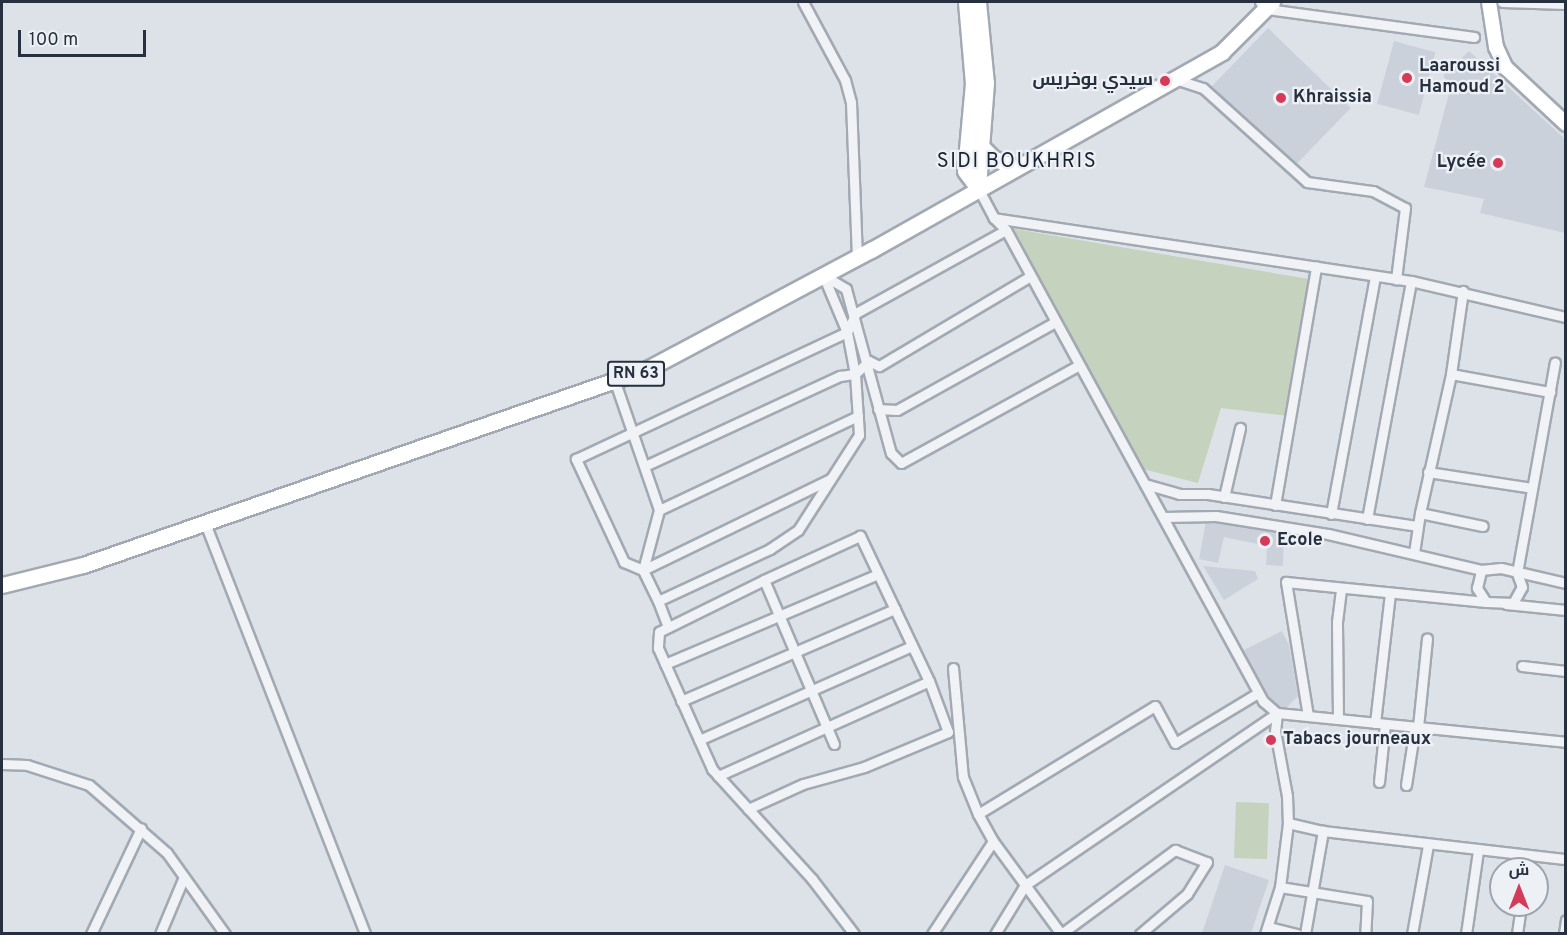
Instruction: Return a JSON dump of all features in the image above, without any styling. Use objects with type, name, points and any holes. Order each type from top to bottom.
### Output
[{"type":"main road","points":[[966,2],[973,82],[966,171],[978,188]]},
{"type":"main road","points":[[978,2],[986,83],[978,188]]},
{"type":"main road","points":[[1489,2],[1496,47],[1506,68],[1566,124]]},
{"type":"main road","name":"RN 63","points":[[2,585],[83,565],[615,382],[824,275],[1013,167],[1222,52],[1266,4]]},
{"type":"main road","points":[[981,146],[993,158],[1013,167]]},
{"type":"street","points":[[803,2],[845,80],[851,102],[857,257]]},
{"type":"street","points":[[1502,2],[1566,4]]},
{"type":"street","points":[[1266,4],[1474,37]]},
{"type":"street","points":[[1175,79],[1203,88],[1307,182],[1373,191],[1406,208],[1396,279]]},
{"type":"street","points":[[978,188],[994,218],[1006,230],[1053,323],[1164,517],[1258,693],[1277,713],[1275,731],[1287,796],[1288,823],[1280,887],[1267,930],[1296,933]]},
{"type":"street","points":[[994,218],[1411,281],[1463,291],[1566,317]]},
{"type":"street","points":[[831,478],[643,570],[624,562],[576,459],[847,332],[856,313],[1006,230]]},
{"type":"street","points":[[1275,505],[1316,267]]},
{"type":"street","points":[[824,275],[846,289],[856,313],[869,361],[878,409],[891,453],[901,463],[1079,365]]},
{"type":"street","points":[[658,601],[770,549],[798,530],[859,435],[855,374],[847,332],[824,275]]},
{"type":"street","points":[[1331,514],[1375,276]]},
{"type":"street","points":[[869,361],[879,366],[1029,277]]},
{"type":"street","points":[[1367,519],[1411,281]]},
{"type":"street","points":[[1414,553],[1419,513],[1451,374],[1463,291]]},
{"type":"street","points":[[878,409],[897,410],[1053,323]]},
{"type":"street","points":[[646,465],[840,376],[855,374],[869,361]]},
{"type":"street","points":[[1486,602],[1512,603],[1522,587],[1517,573],[1555,362]]},
{"type":"street","points":[[1451,374],[1550,392]]},
{"type":"street","points":[[615,382],[646,465],[659,510],[643,570],[668,627]]},
{"type":"street","points":[[659,510],[858,416]]},
{"type":"street","points":[[1224,497],[1240,428]]},
{"type":"street","points":[[1428,472],[1532,488]]},
{"type":"street","points":[[1145,484],[1179,494],[1224,497],[1417,526]]},
{"type":"street","points":[[1419,513],[1483,526]]},
{"type":"street","points":[[1164,517],[1216,516],[1328,534],[1481,570],[1502,568],[1566,583]]},
{"type":"street","points":[[205,523],[365,933]]},
{"type":"street","points":[[748,809],[803,784],[864,767],[948,732],[929,681],[860,536],[668,627],[659,632],[658,648],[699,740],[718,776],[854,933]]},
{"type":"street","points":[[1481,570],[1477,588],[1486,602]]},
{"type":"street","points":[[665,664],[878,574]]},
{"type":"street","points":[[764,580],[834,744]]},
{"type":"street","points":[[1308,716],[1286,582],[1566,610]]},
{"type":"street","points":[[1338,719],[1337,622],[1341,588]]},
{"type":"street","points":[[1379,782],[1380,723],[1390,593]]},
{"type":"street","points":[[681,701],[895,609]]},
{"type":"street","points":[[1406,785],[1417,727],[1427,638]]},
{"type":"street","points":[[699,740],[912,646]]},
{"type":"street","points":[[1522,666],[1566,671]]},
{"type":"street","points":[[953,668],[963,777],[978,814],[993,841],[1061,933],[1175,850],[1207,862],[1187,894],[1140,933]]},
{"type":"street","points":[[718,776],[929,681]]},
{"type":"street","points":[[978,814],[1155,706],[1175,743],[1258,693]]},
{"type":"street","points":[[995,933],[1024,885],[1277,713],[1566,742]]},
{"type":"street","points":[[2,764],[27,765],[89,785],[167,853],[183,879],[225,933]]},
{"type":"street","points":[[1288,823],[1323,831],[1478,851],[1566,859]]},
{"type":"street","points":[[92,933],[141,828]]},
{"type":"street","points":[[1305,933],[1323,831]]},
{"type":"street","points":[[932,933],[993,841]]},
{"type":"street","points":[[1412,933],[1428,844]]},
{"type":"street","points":[[1466,933],[1478,851]]},
{"type":"street","points":[[160,933],[183,879]]},
{"type":"street","points":[[1280,887],[1367,901],[1365,933]]},
{"type":"street","points":[[1517,933],[1519,917]]},
{"type":"street","points":[[1564,933],[1566,920]]},
{"type":"shaded area","name":"Khraissia","points":[[1268,28],[1351,108],[1292,168],[1210,88]]},
{"type":"shaded area","name":"Laaroussi Hamoud 2","points":[[1394,41],[1436,52],[1419,115],[1377,104]]},
{"type":"shaded area","name":"Lycée","points":[[1469,51],[1565,139],[1565,233],[1480,213],[1484,199],[1424,187],[1451,86],[1443,76]]},
{"type":"shaded area","name":"Ecole","points":[[1207,516],[1284,527],[1283,566],[1266,565],[1267,546],[1224,537],[1218,563],[1199,559]]},
{"type":"shaded area","points":[[1203,566],[1255,571],[1258,579],[1224,600]]},
{"type":"shaded area","points":[[1282,631],[1289,645],[1298,696],[1286,708],[1270,704],[1244,650]]},
{"type":"shaded area","points":[[1225,865],[1269,880],[1251,933],[1202,933]]},
{"type":"green space","points":[[1014,229],[1315,280],[1288,416],[1221,408],[1198,483],[1143,469]]},
{"type":"green space","points":[[1236,802],[1269,803],[1267,859],[1234,858]]},
{"type":"place","name":"Laaroussi Hamoud 2","points":[[1407,78]]},
{"type":"place","name":"سيدي بوخريس","points":[[1165,81]]},
{"type":"place","name":"Khraissia","points":[[1281,98]]},
{"type":"place","name":"Lycée","points":[[1498,163]]},
{"type":"place","name":"Ecole","points":[[1265,541]]},
{"type":"place","name":"Tabacs journeaux","points":[[1271,740]]},
{"type":"district","name":"SIDI BOUKHRIS","points":[[1017,162]]}]
